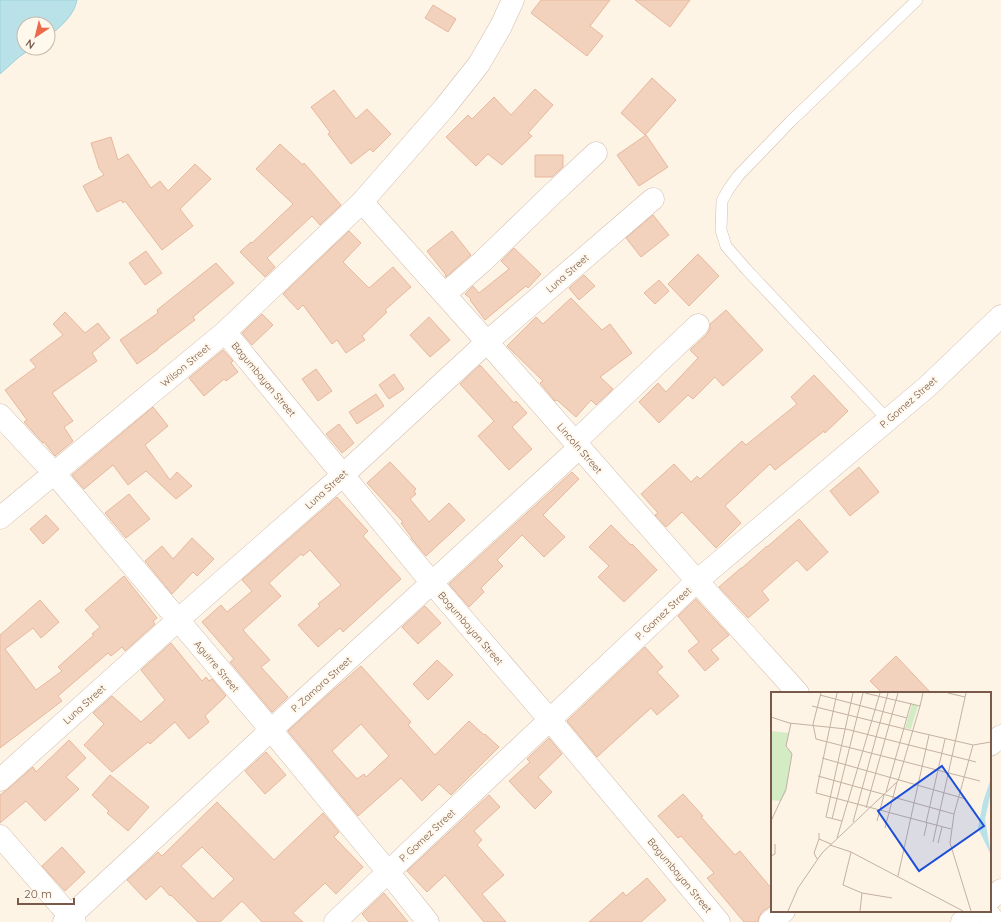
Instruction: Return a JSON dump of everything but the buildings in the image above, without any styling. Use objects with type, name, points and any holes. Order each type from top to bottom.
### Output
[{"type":"street","name":"Wilson Street","points":[[0,518],[225,332],[362,202],[445,107],[479,64],[501,26],[513,0]]},
{"type":"street","points":[[444,294],[483,261],[596,153]]},
{"type":"street","name":"Luna Street","points":[[0,780],[343,474],[487,342],[653,199]]},
{"type":"street","name":"Lincoln Street","points":[[362,202],[797,692]]},
{"type":"street","name":"P. Gomez Street","points":[[335,922],[697,581],[928,386],[1001,316]]},
{"type":"street","name":"P. Zamora Street","points":[[70,920],[271,730],[432,583],[577,445],[698,325]]},
{"type":"street","name":"Bagumbayan Street","points":[[225,332],[432,583],[550,720],[719,922]]},
{"type":"street","name":"Aguirre Street","points":[[0,415],[54,474],[271,730],[428,922]]},
{"type":"street","points":[[991,744],[1001,736]]},
{"type":"street","points":[[0,836],[70,920]]},
{"type":"street","points":[[991,898],[1001,890]]},
{"type":"street","points":[[770,922],[783,912]]},
{"type":"street","points":[[962,922],[975,912]]},
{"type":"street","points":[[987,912],[995,922]]},
{"type":"lane","points":[[888,420],[751,275],[726,246],[721,230],[722,201],[738,176],[790,122],[917,0]]},
{"type":"water","points":[[0,0],[77,0],[70,16],[56,30],[56,16],[16,16],[16,56],[20,56],[0,74]]}]
